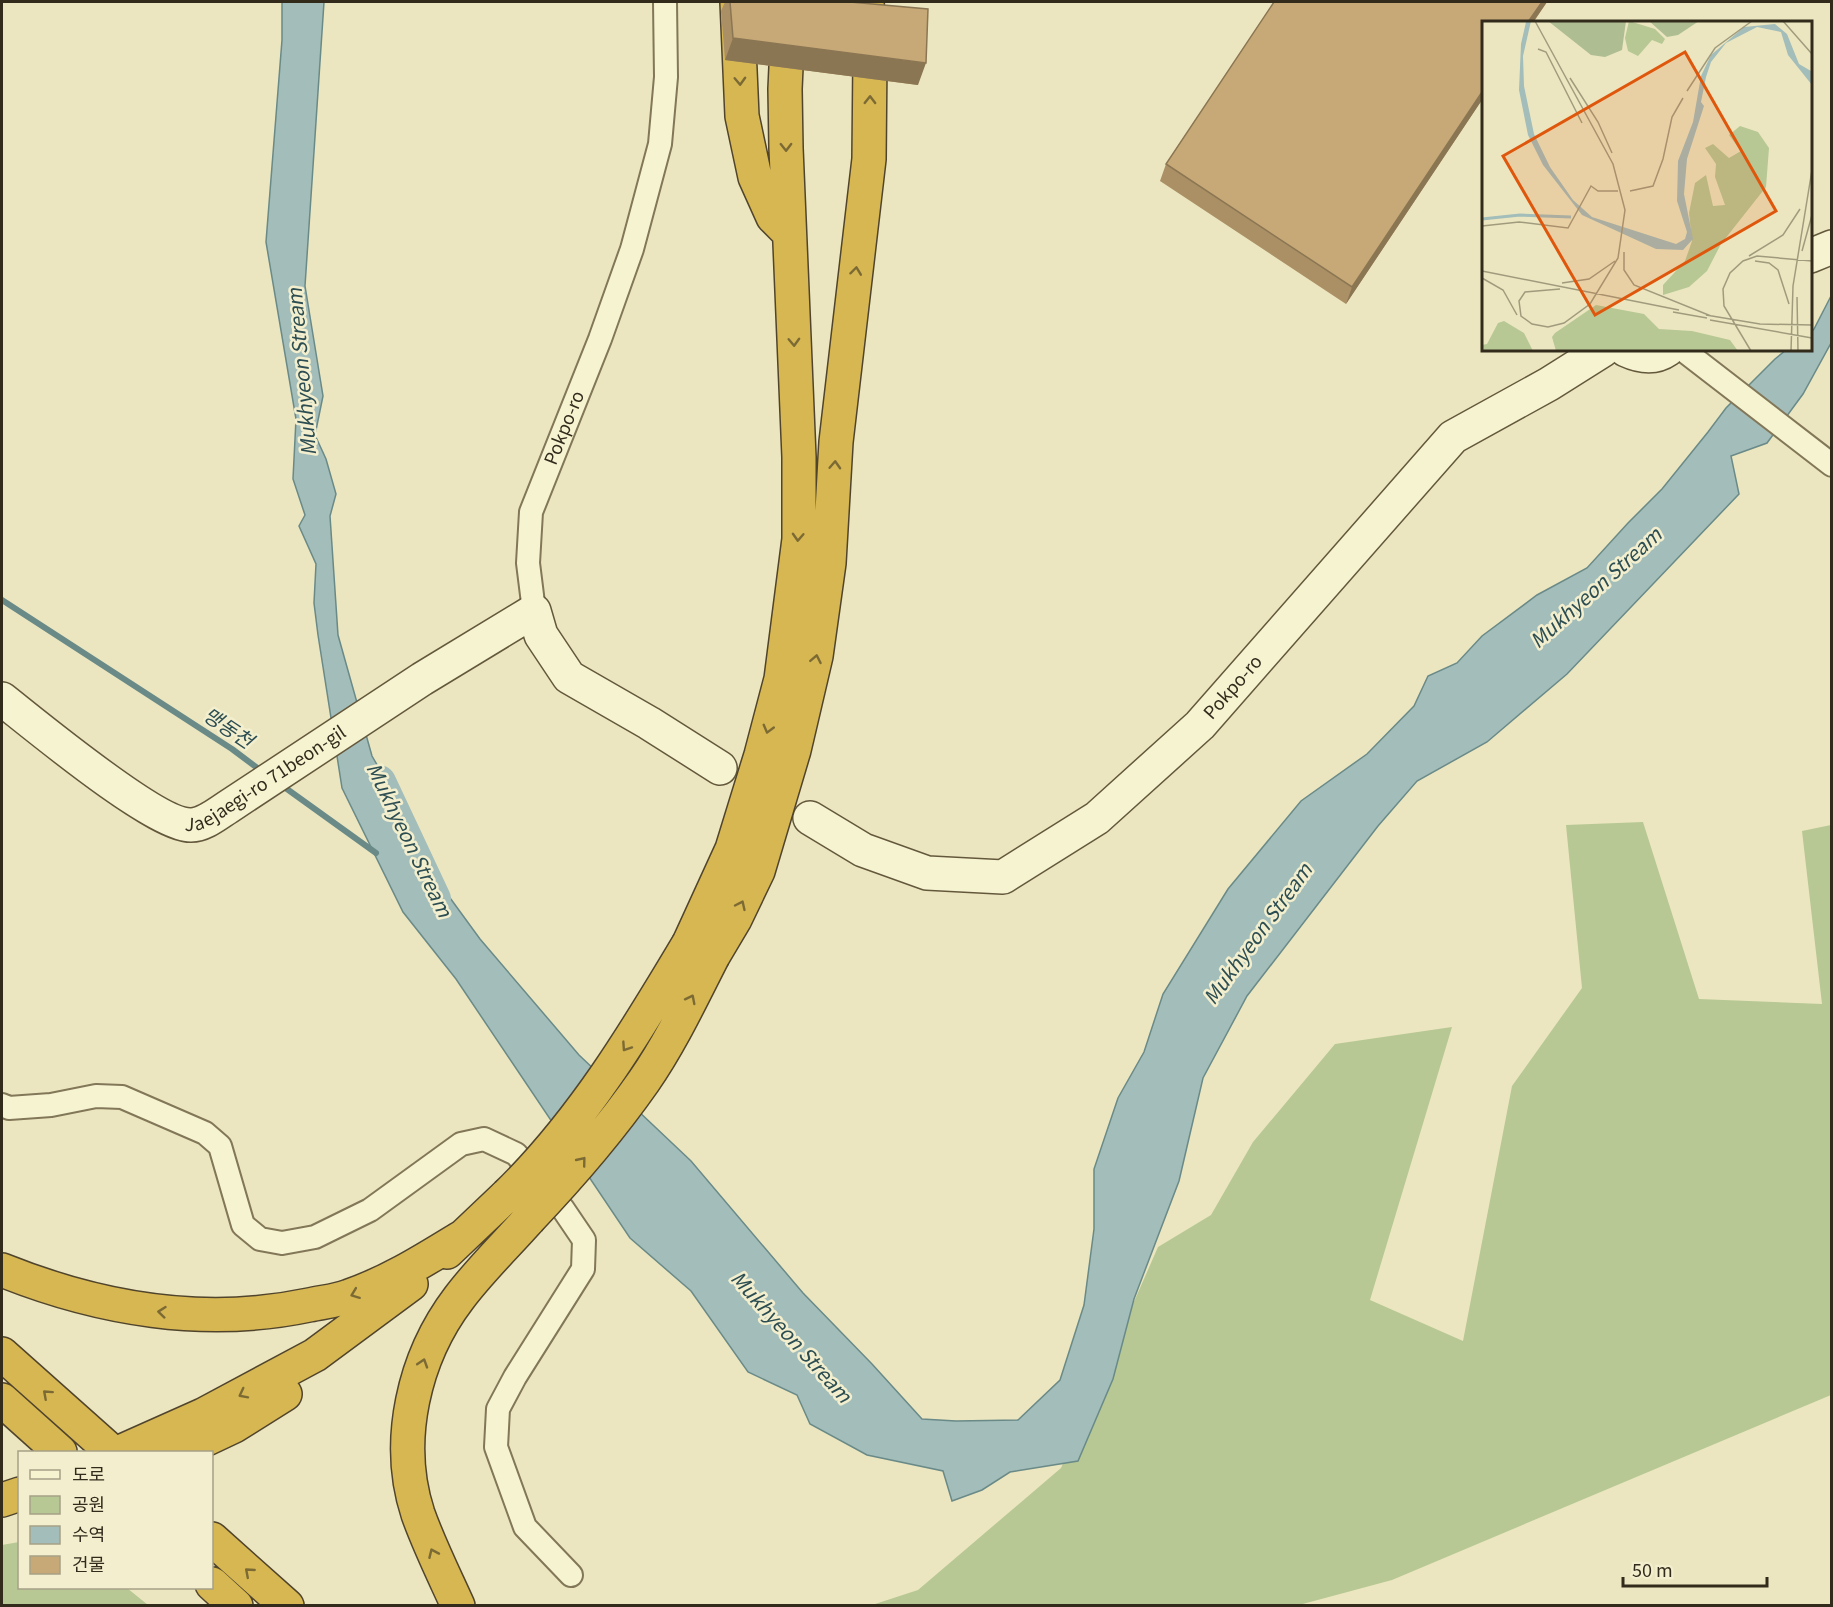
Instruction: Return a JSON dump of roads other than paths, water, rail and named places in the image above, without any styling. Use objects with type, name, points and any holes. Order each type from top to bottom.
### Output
[{"type":"highway","points":[[737,2],[742,116],[755,177],[774,217],[789,233]]},
{"type":"highway","points":[[458,1605],[431,1548],[413,1494],[408,1455],[409,1424],[424,1358],[435,1334],[459,1297],[568,1178],[616,1120],[645,1079],[676,1028],[761,755],[781,679],[799,539],[799,457],[785,88],[789,2]]},
{"type":"highway","points":[[122,1451],[203,1415],[315,1354],[422,1275],[507,1195],[541,1158],[592,1096],[639,1029],[701,950],[735,919],[758,871],[794,750],[816,657],[829,562],[836,442],[869,159],[870,58],[867,2]]},
{"type":"highway","points":[[181,1451],[234,1426],[348,1354],[453,1281],[529,1220]]},
{"type":"highway","points":[[2,1270],[66,1294],[116,1306],[198,1315],[249,1314],[285,1311],[348,1297],[398,1276],[462,1237]]},
{"type":"highway","points":[[2,1354],[101,1443]]},
{"type":"highway","points":[[2,1400],[57,1450]]},
{"type":"highway","points":[[2,1500],[18,1495]]},
{"type":"highway","points":[[2,1521],[18,1517]]},
{"type":"highway","points":[[213,1540],[287,1605]]},
{"type":"highway","points":[[213,1585],[236,1605]]},
{"type":"main road","points":[[1812,255],[1832,247]]},
{"type":"main road","name":"Pokpo-ro","points":[[810,818],[863,850],[927,873],[1003,878],[1097,818],[1200,725],[1453,437],[1549,384],[1601,351]]},
{"type":"main road","points":[[1628,351],[1637,355],[1651,356],[1664,351]]},
{"type":"main road","name":"Jaejaegi-ro 71beon-gil","points":[[2,699],[95,771],[145,806],[178,824],[192,825],[204,822],[228,807],[422,679],[534,611]]},
{"type":"main road","name":"Pokpo-ro","points":[[534,611],[541,635],[569,676],[720,768]]},
{"type":"street","name":"Pokpo-ro","points":[[534,611],[528,563],[531,512],[600,339],[628,261],[660,144],[666,77],[665,2]]},
{"type":"street","points":[[1684,351],[1832,465]]},
{"type":"street","points":[[2,1105],[9,1108],[51,1105],[96,1096],[122,1097],[205,1133],[220,1146],[243,1225],[260,1239],[282,1243],[315,1237],[370,1210],[461,1144],[484,1139],[516,1154],[563,1209],[584,1240],[583,1269],[498,1408],[495,1447],[525,1527],[570,1575]]},
{"type":"water","points":[[282,2],[324,2],[305,286],[323,396],[315,435],[326,459],[336,494],[330,516],[338,635],[372,756],[387,782],[406,849],[437,880],[480,939],[579,1055],[691,1161],[803,1293],[922,1419],[1018,1420],[1060,1380],[1084,1305],[1094,1229],[1094,1169],[1118,1098],[1144,1052],[1163,994],[1228,889],[1301,801],[1367,754],[1414,706],[1428,676],[1457,663],[1482,636],[1537,595],[1587,568],[1662,489],[1726,408],[1775,359],[1785,351],[1812,351],[1812,331],[1831,296],[1831,343],[1803,394],[1767,443],[1731,456],[1739,494],[1567,674],[1487,742],[1417,781],[1378,826],[1247,996],[1203,1078],[1179,1181],[1134,1299],[1113,1379],[1078,1461],[1010,1472],[982,1490],[952,1501],[943,1471],[867,1455],[810,1424],[797,1395],[748,1372],[691,1291],[630,1238],[456,979],[403,912],[342,788],[314,603],[316,564],[299,526],[305,515],[293,479],[296,419],[266,242],[282,40]]},
{"type":"waterway","name":"맹동천","points":[[2,600],[232,749],[264,773]]},
{"type":"waterway","name":"Mukhyeon Stream","points":[[379,782],[434,899]]},
{"type":"waterway","name":"맹동천","points":[[280,784],[376,853]]}]
